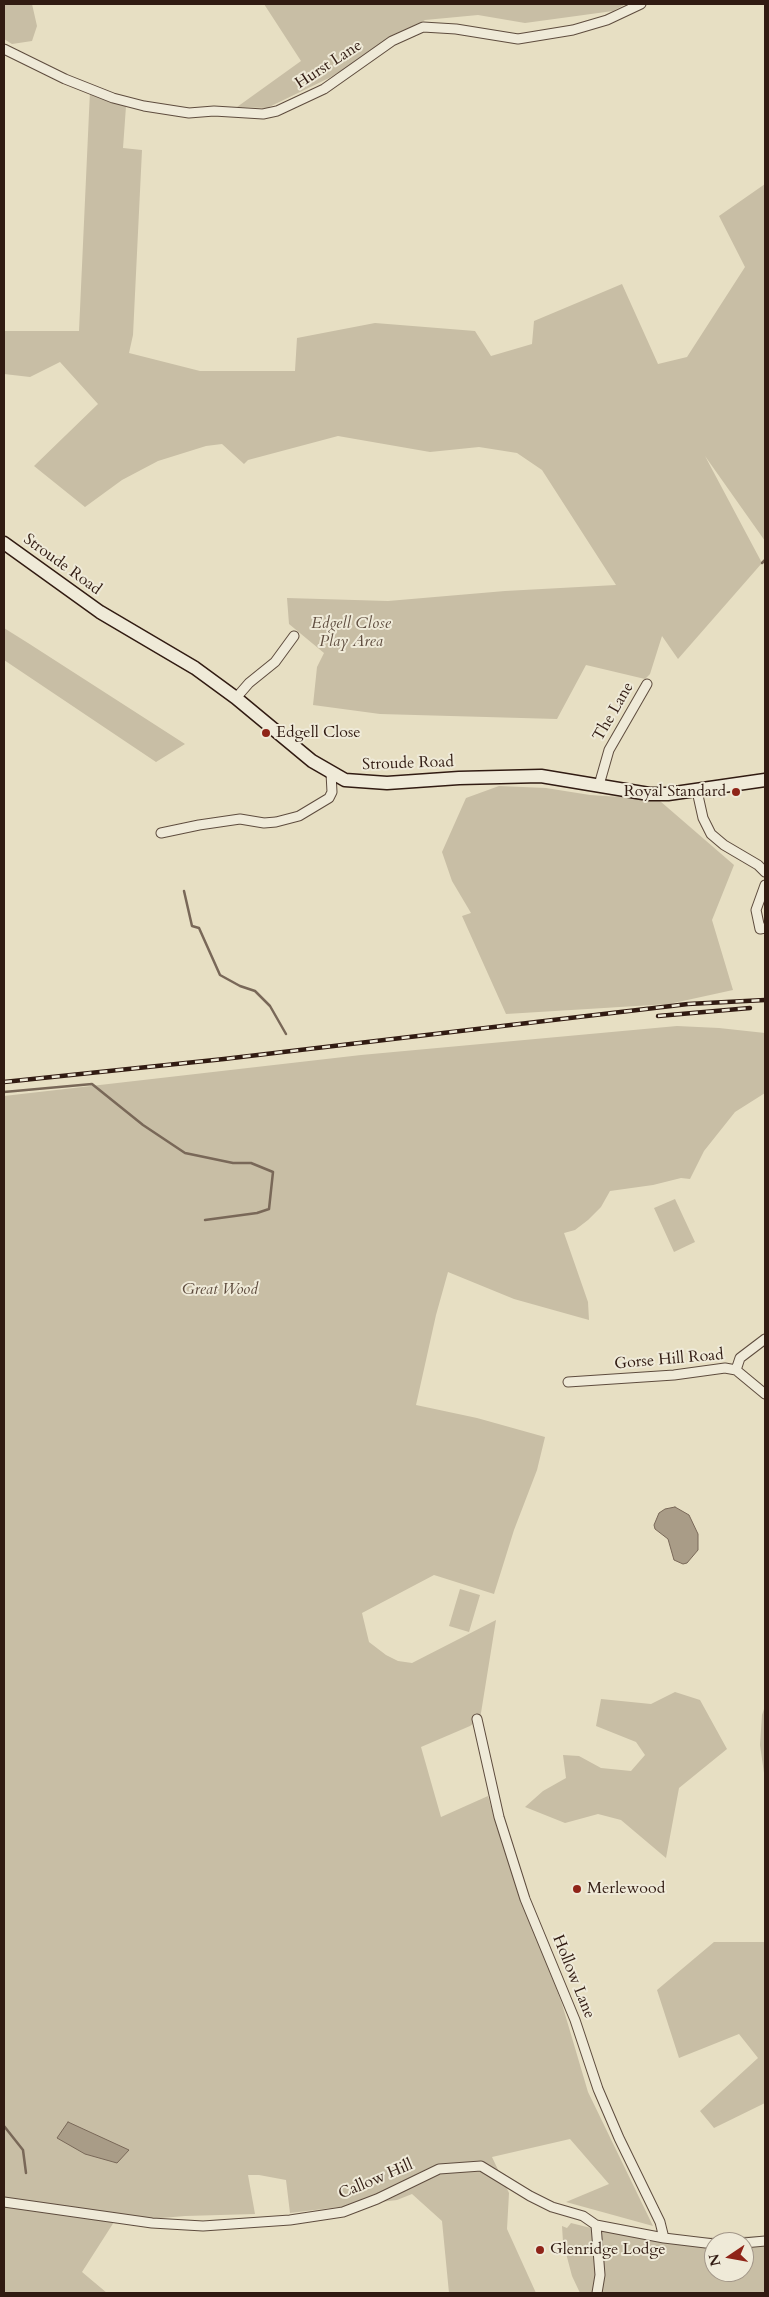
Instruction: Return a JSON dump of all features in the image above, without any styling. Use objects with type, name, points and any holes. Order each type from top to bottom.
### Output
[{"type":"street","name":"Hurst Lane","points":[[4,49],[65,79],[114,98],[144,106],[189,113],[214,111],[263,114],[284,108],[324,89],[392,41],[423,27],[456,29],[518,39],[572,30],[607,20],[641,4]]},
{"type":"street","name":"Stroude Road","points":[[4,543],[100,612],[171,652],[236,698],[312,761],[345,780],[388,783],[459,778],[541,776],[649,794],[697,791],[765,780]]},
{"type":"street","points":[[236,698],[249,683],[275,662],[294,636]]},
{"type":"street","name":"The Lane","points":[[599,785],[609,750],[647,684]]},
{"type":"street","points":[[331,773],[332,792]]},
{"type":"street","points":[[161,834],[199,824],[240,819],[264,823],[299,816],[326,801],[332,792],[345,780]]},
{"type":"street","points":[[697,791],[703,818],[711,834],[724,845],[758,864],[765,872]]},
{"type":"street","points":[[765,885],[756,910],[760,929],[765,928]]},
{"type":"street","points":[[736,1370],[740,1358],[765,1339]]},
{"type":"street","name":"Gorse Hill Road","points":[[568,1382],[674,1375],[725,1368],[736,1370],[765,1394]]},
{"type":"street","name":"Hollow Lane","points":[[477,1719],[499,1817],[526,1899],[575,2020],[598,2090],[660,2222],[664,2238]]},
{"type":"street","name":"Callow Hill","points":[[4,2202],[152,2223],[203,2226],[290,2220],[343,2212],[377,2199],[440,2169],[481,2166],[530,2196],[552,2207],[583,2216],[596,2225],[664,2238],[704,2243]]},
{"type":"street","points":[[596,2225],[600,2275],[597,2293]]},
{"type":"green space","points":[[4,4],[32,4],[37,26],[32,41],[12,44],[4,39]]},
{"type":"green space","points":[[264,4],[626,4],[613,11],[525,23],[478,15],[425,20],[329,78],[267,108],[237,107],[301,61]]},
{"type":"green space","name":"Edgell Close Play Area","points":[[90,91],[126,106],[123,148],[142,150],[133,335],[129,353],[200,371],[295,371],[297,338],[375,323],[475,331],[491,356],[532,344],[534,321],[622,284],[658,364],[687,357],[745,267],[719,216],[765,184],[765,541],[705,456],[762,563],[678,659],[662,636],[650,674],[645,679],[586,665],[557,719],[380,714],[313,705],[317,667],[324,653],[289,624],[287,598],[388,601],[505,591],[616,585],[542,470],[517,453],[479,447],[430,452],[338,436],[248,460],[244,464],[222,444],[206,446],[158,461],[122,480],[85,507],[34,466],[98,404],[60,362],[30,377],[4,374],[4,331],[79,331]]},
{"type":"green space","points":[[4,628],[185,744],[156,762],[4,660]]},
{"type":"green space","points":[[499,786],[546,788],[590,795],[660,801],[734,865],[712,920],[733,990],[669,1004],[506,1014],[462,916],[471,913],[452,881],[442,852],[466,798]]},
{"type":"green space","name":"Great Wood","points":[[677,1026],[765,1033],[765,1093],[735,1112],[704,1151],[690,1179],[681,1178],[653,1185],[610,1191],[601,1207],[588,1220],[575,1230],[564,1233],[588,1302],[589,1320],[514,1299],[448,1272],[436,1315],[416,1405],[477,1418],[545,1437],[537,1470],[514,1530],[494,1594],[434,1575],[362,1613],[369,1642],[386,1655],[398,1661],[412,1663],[496,1620],[480,1719],[470,1726],[421,1747],[441,1817],[488,1796],[497,1828],[562,2004],[588,2092],[653,2226],[566,2202],[609,2184],[570,2139],[492,2157],[509,2193],[507,2229],[536,2293],[449,2293],[442,2221],[412,2194],[397,2200],[290,2213],[286,2180],[248,2175],[255,2214],[185,2216],[114,2222],[82,2272],[107,2293],[4,2293],[4,1096],[361,1055]]},
{"type":"green space","points":[[675,1199],[695,1242],[674,1252],[654,1208]]},
{"type":"green space","points":[[460,1589],[480,1595],[469,1632],[449,1626]]},
{"type":"green space","points":[[675,1692],[700,1700],[727,1749],[679,1788],[666,1858],[621,1820],[598,1814],[565,1823],[525,1807],[543,1791],[566,1778],[563,1755],[579,1756],[601,1768],[631,1771],[645,1755],[636,1742],[596,1726],[601,1699],[651,1704]]},
{"type":"green space","points":[[765,1706],[765,1780],[760,1745],[762,1715]]},
{"type":"green space","points":[[714,1942],[765,1942],[765,2103],[714,2128],[700,2111],[758,2058],[739,2034],[679,2058],[657,1990]]},
{"type":"green space","points":[[571,2223],[607,2232],[704,2238],[704,2282],[754,2282],[754,2236],[765,2236],[765,2293],[580,2293],[572,2276],[563,2242],[562,2226],[567,2228]]},
{"type":"shaded area","points":[[675,1507],[689,1515],[698,1534],[698,1550],[687,1563],[683,1564],[674,1560],[668,1539],[655,1529],[654,1525],[659,1513],[665,1509]]},
{"type":"shaded area","points":[[68,2122],[129,2150],[117,2163],[85,2154],[57,2138]]},
{"type":"waterway","points":[[762,563],[765,560]]},
{"type":"waterway","points":[[184,891],[192,926],[199,928],[220,975],[240,986],[255,991],[270,1006],[286,1034]]},
{"type":"waterway","points":[[4,1092],[92,1084],[143,1125],[185,1153],[233,1163],[251,1163],[273,1172],[269,1209],[257,1213],[205,1220]]},
{"type":"waterway","points":[[4,2126],[23,2150],[26,2173]]},
{"type":"railway","points":[[4,1082],[224,1059],[688,1004],[765,1000]]},
{"type":"railway","points":[[658,1016],[750,1008]]},
{"type":"place","name":"Edgell Close","points":[[266,733]]},
{"type":"place","name":"Royal Standard","points":[[736,792]]},
{"type":"place","name":"Merlewood","points":[[577,1889]]},
{"type":"place","name":"Glenridge Lodge","points":[[540,2250]]}]
